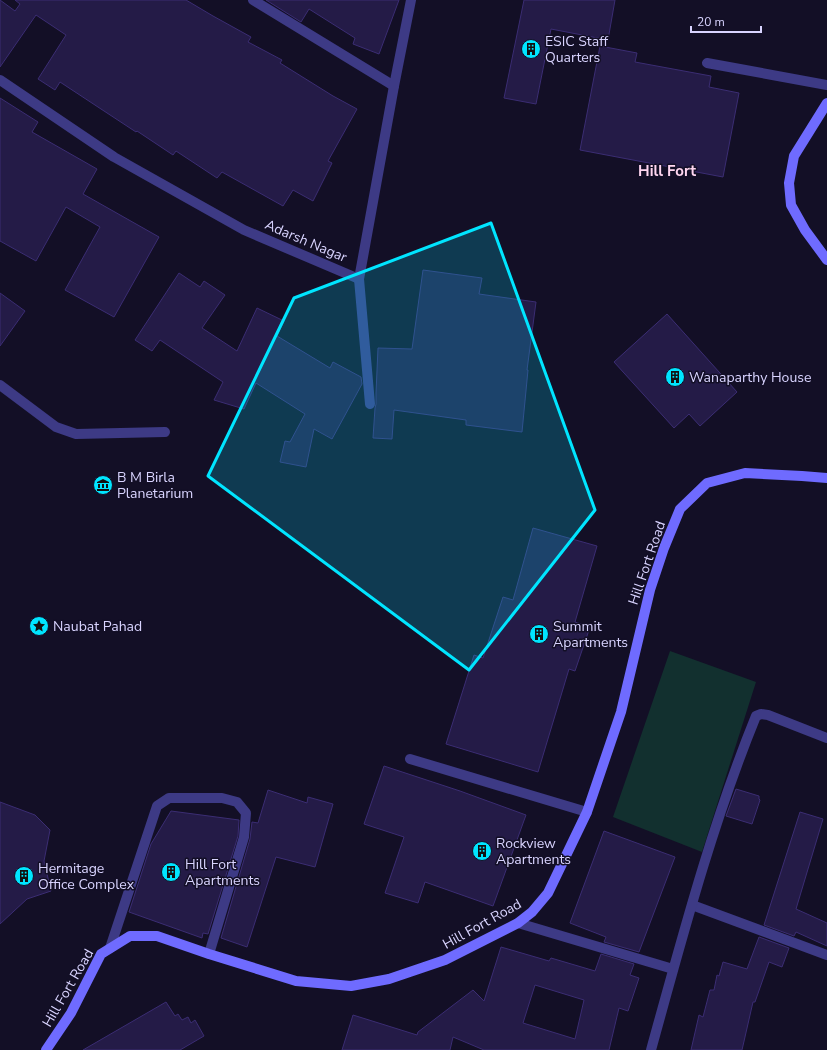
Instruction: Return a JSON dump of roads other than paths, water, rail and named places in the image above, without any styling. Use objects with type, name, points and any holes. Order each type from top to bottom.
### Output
[{"type":"main road","points":[[827,103],[794,156],[789,184],[791,205],[805,230],[827,260]]},
{"type":"main road","name":"Hill Fort Road","points":[[46,1050],[71,1013],[101,954],[130,936],[157,936],[296,981],[351,986],[389,980],[445,960],[518,923],[532,912],[548,893],[587,812],[621,712],[650,590],[664,548],[680,509],[707,483],[745,473],[827,478]]},
{"type":"street","points":[[253,0],[394,86]]},
{"type":"street","name":"Adarsh Nagar","points":[[0,80],[114,158],[244,230],[359,279],[411,0]]},
{"type":"street","points":[[707,63],[827,85]]},
{"type":"street","points":[[359,279],[370,404]]},
{"type":"street","points":[[0,385],[56,427],[76,434],[165,432]]},
{"type":"street","points":[[651,1050],[673,969],[721,809],[756,716],[761,714],[768,715],[827,738]]},
{"type":"street","points":[[410,759],[587,812]]},
{"type":"street","points":[[110,948],[157,806],[169,798],[222,798],[237,802],[246,813],[244,837],[209,954]]},
{"type":"street","points":[[692,905],[827,955]]},
{"type":"street","points":[[518,923],[673,969]]},
{"type":"place","name":"ESIC Staff Quarters","points":[[531,49]]},
{"type":"place","name":"Wanaparthy House","points":[[675,377]]},
{"type":"place","name":"B M Birla Planetarium","points":[[103,485]]},
{"type":"place","name":"Naubat Pahad","points":[[39,626]]},
{"type":"place","name":"Summit Apartments","points":[[539,634]]},
{"type":"place","name":"Rockview Apartments","points":[[482,851]]},
{"type":"place","name":"Hill Fort Apartments","points":[[171,872]]},
{"type":"place","name":"Hermitage Office Complex","points":[[24,876]]},
{"type":"district","name":"Hill Fort","points":[[667,171]]}]
